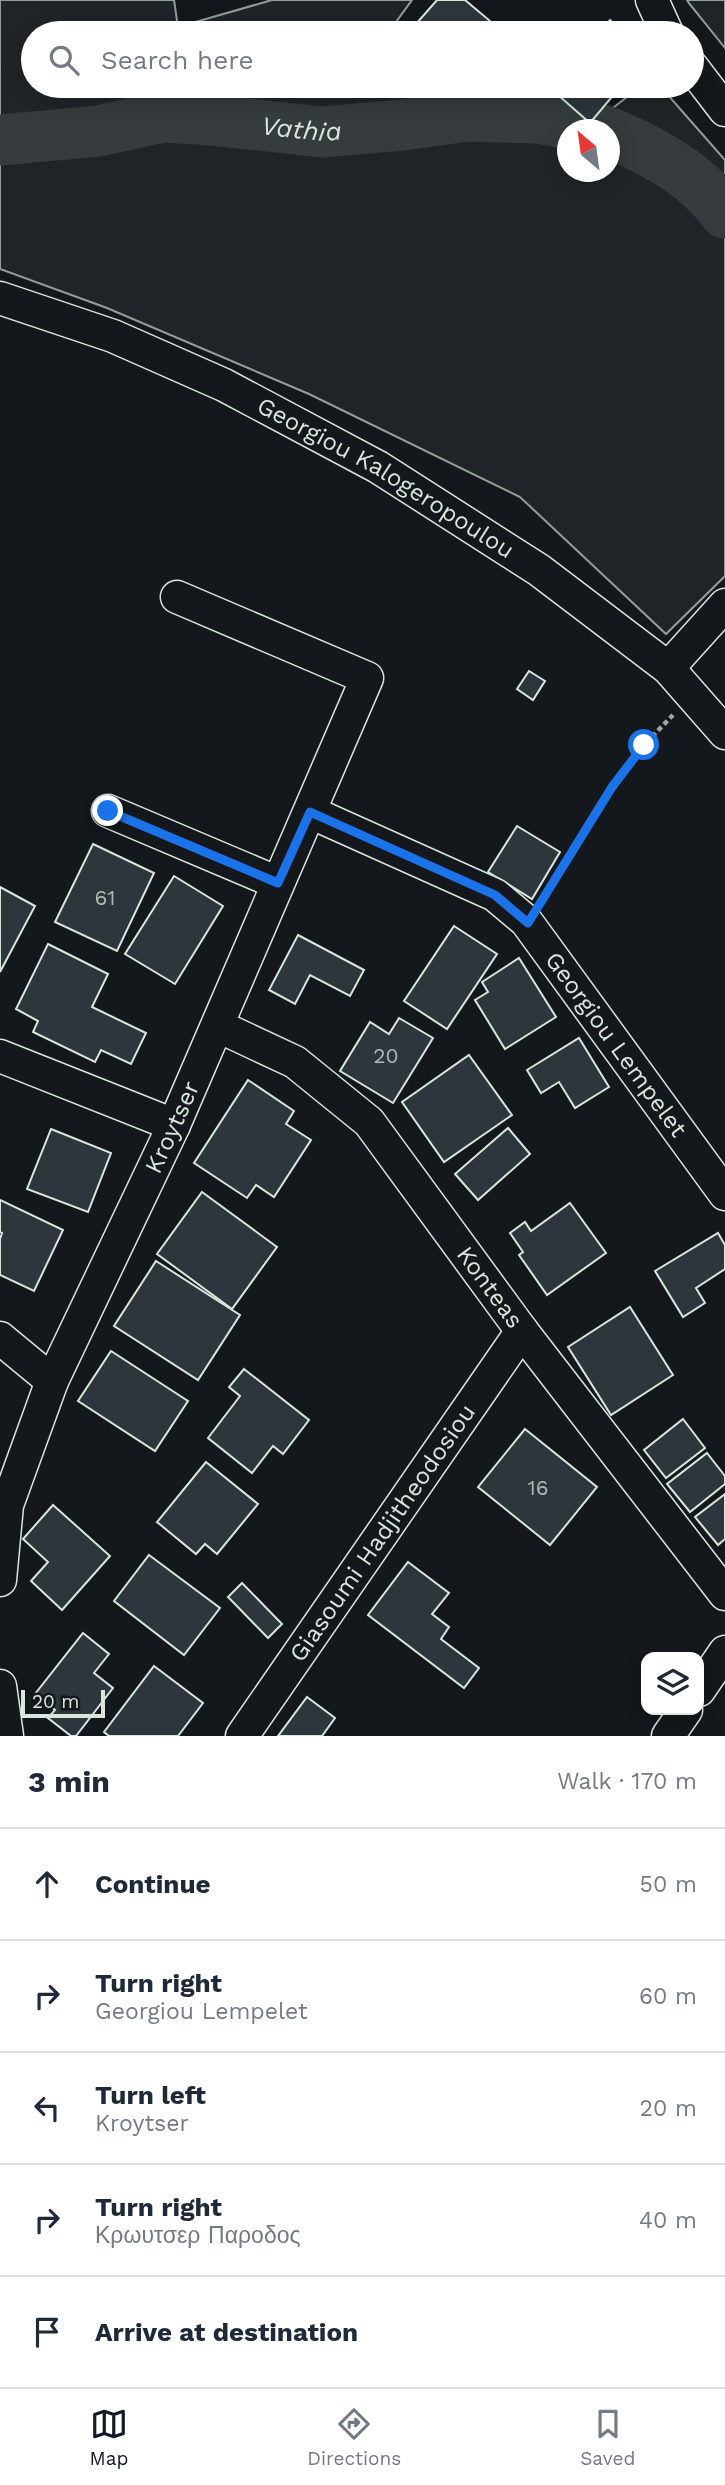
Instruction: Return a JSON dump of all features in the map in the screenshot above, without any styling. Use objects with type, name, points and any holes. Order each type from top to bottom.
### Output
[{"type":"street","points":[[652,0],[662,21]]},
{"type":"street","points":[[704,83],[725,110]]},
{"type":"street","name":"Georgiou Kalogeropoulou","points":[[0,298],[113,336],[224,385],[378,467],[539,570],[668,668],[725,733]]},
{"type":"street","name":"Kroytser","points":[[0,1580],[7,1505],[52,1381],[174,1125],[367,678],[177,597]]},
{"type":"street","points":[[668,668],[725,605]]},
{"type":"street","points":[[108,811],[278,883]]},
{"type":"street","name":"Georgiou Lempelet","points":[[310,812],[495,895],[528,923],[725,1194]]},
{"type":"street","name":"Konteas","points":[[218,1026],[295,1062],[369,1122],[522,1331],[725,1594]]},
{"type":"street","points":[[0,1056],[174,1125]]},
{"type":"street","name":"Giasoumi Hadjitheodosiou","points":[[242,1736],[522,1331]]},
{"type":"street","points":[[0,1338],[52,1381]]},
{"type":"street","points":[[704,1683],[725,1652]]},
{"type":"street","points":[[0,1686],[7,1736]]},
{"type":"street","points":[[668,1736],[683,1715]]},
{"type":"path","points":[[528,923],[612,787],[644,745],[692,696]]},
{"type":"shaded area","points":[[0,0],[174,0],[177,21],[21,21],[21,98],[468,98],[557,134],[557,182],[620,182],[620,119],[599,119],[626,98],[671,98],[725,160],[725,576],[666,634],[520,497],[309,394],[107,308],[0,269]]},
{"type":"shaded area","points":[[272,0],[412,0],[397,21],[199,21]]},
{"type":"shaded area","points":[[687,0],[725,0],[725,48],[704,21]]},
{"type":"building","points":[[437,0],[465,0],[490,21],[419,21]]},
{"type":"building","points":[[561,98],[611,98],[593,119],[585,119]]},
{"type":"building","points":[[529,671],[545,681],[533,700],[517,689]]},
{"type":"building","points":[[517,826],[560,852],[532,899],[488,872]]},
{"type":"building","points":[[93,844],[154,873],[117,951],[55,922]]},
{"type":"building","points":[[174,876],[223,906],[175,984],[125,954]]},
{"type":"building","points":[[0,887],[35,906],[0,972]]},
{"type":"building","points":[[454,926],[497,954],[447,1029],[404,1001]]},
{"type":"building","points":[[298,935],[364,970],[350,996],[310,975],[295,1004],[269,990]]},
{"type":"building","points":[[48,944],[108,974],[92,1007],[146,1033],[131,1064],[101,1050],[95,1062],[33,1032],[38,1021],[16,1009]]},
{"type":"building","points":[[519,958],[556,1017],[505,1049],[475,1000],[488,992],[482,982]]},
{"type":"building","points":[[399,1018],[433,1038],[393,1103],[340,1071],[370,1022],[389,1034]]},
{"type":"building","points":[[579,1038],[609,1087],[575,1108],[559,1082],[541,1093],[527,1070]]},
{"type":"building","points":[[469,1055],[512,1115],[444,1162],[402,1102]]},
{"type":"building","points":[[248,1080],[294,1111],[286,1124],[311,1140],[274,1197],[256,1185],[247,1198],[194,1163]]},
{"type":"building","points":[[508,1128],[530,1154],[478,1200],[455,1174]]},
{"type":"building","points":[[51,1129],[111,1153],[88,1212],[27,1189]]},
{"type":"building","points":[[202,1192],[277,1247],[232,1309],[157,1254]]},
{"type":"building","points":[[0,1200],[63,1230],[34,1291],[0,1275]]},
{"type":"building","points":[[570,1203],[606,1253],[547,1295],[519,1255],[523,1252],[510,1233],[525,1222],[531,1231]]},
{"type":"building","points":[[718,1233],[725,1245],[725,1269],[696,1288],[705,1303],[683,1317],[655,1271]]},
{"type":"building","points":[[156,1261],[240,1315],[198,1380],[114,1326]]},
{"type":"building","points":[[630,1307],[673,1375],[611,1415],[568,1347]]},
{"type":"building","points":[[111,1351],[188,1401],[155,1451],[78,1401]]},
{"type":"building","points":[[244,1369],[309,1420],[283,1454],[273,1446],[252,1473],[208,1438],[240,1396],[229,1387]]},
{"type":"building","points":[[683,1419],[705,1448],[666,1478],[644,1450]]},
{"type":"building","points":[[525,1429],[597,1487],[550,1545],[478,1487]]},
{"type":"building","points":[[707,1453],[725,1476],[725,1484],[690,1512],[667,1484]]},
{"type":"building","points":[[206,1462],[258,1504],[217,1554],[205,1544],[196,1554],[157,1522]]},
{"type":"building","points":[[725,1494],[725,1539],[718,1545],[695,1517]]},
{"type":"building","points":[[53,1505],[110,1556],[62,1610],[31,1581],[48,1562],[23,1539]]},
{"type":"building","points":[[149,1555],[220,1608],[184,1655],[114,1601]]},
{"type":"building","points":[[408,1562],[449,1593],[432,1614],[449,1627],[441,1639],[479,1668],[464,1688],[368,1615]]},
{"type":"building","points":[[242,1583],[282,1624],[268,1638],[228,1597]]},
{"type":"building","points":[[83,1633],[109,1654],[94,1673],[113,1688],[76,1736],[71,1736],[48,1718],[55,1710],[35,1694]]},
{"type":"building","points":[[154,1666],[203,1703],[178,1736],[109,1736],[104,1732]]},
{"type":"building","points":[[307,1697],[335,1718],[322,1736],[278,1736]]},
{"type":"waterway","name":"Vathia","points":[[0,140],[98,131],[163,117],[323,132],[468,116],[537,118],[557,122]]},
{"type":"waterway","name":"Vathia","points":[[620,138],[687,175],[701,186],[725,213]]},
{"type":"route","points":[[108,811],[278,883],[310,812],[495,895],[528,923],[612,787],[644,745]]}]
